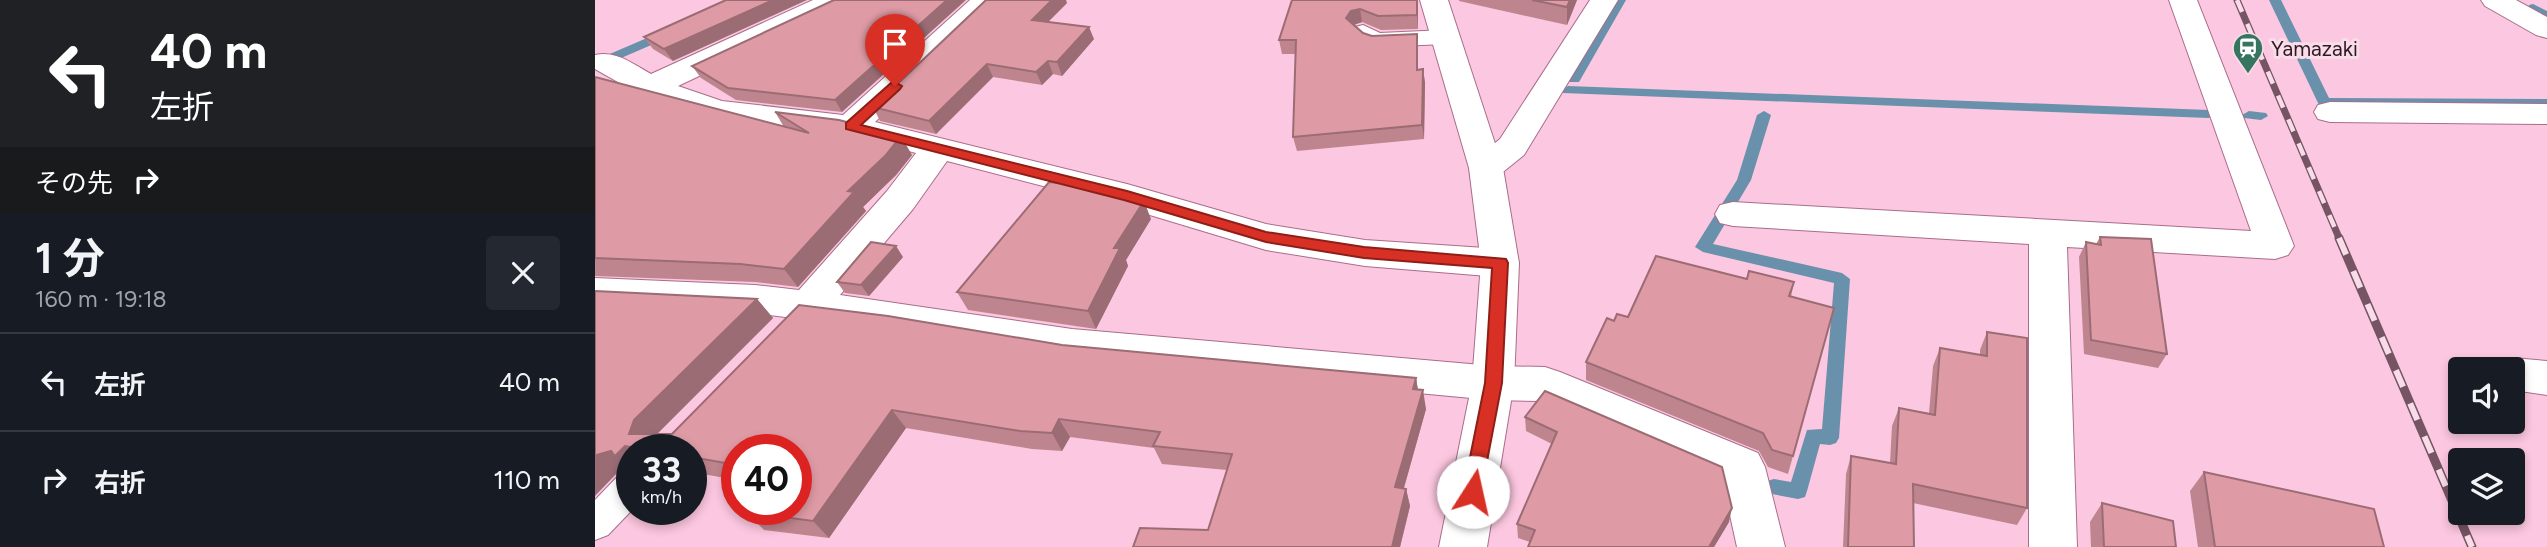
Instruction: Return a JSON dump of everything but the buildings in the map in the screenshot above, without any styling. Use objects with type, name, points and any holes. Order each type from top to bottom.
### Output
[{"type":"street","points":[[650,87],[837,0]]},
{"type":"street","points":[[851,126],[987,0]]},
{"type":"street","points":[[1434,0],[1486,168],[1500,263],[1493,383],[1463,547]]},
{"type":"street","points":[[1486,168],[1512,147],[1604,0]]},
{"type":"street","points":[[1733,214],[2275,246],[2183,0]]},
{"type":"street","points":[[2495,0],[2547,29]]},
{"type":"street","points":[[606,62],[650,87],[717,111],[851,126],[1127,196],[1266,237],[1364,253],[1500,263]]},
{"type":"street","points":[[2330,112],[2547,114]]},
{"type":"street","points":[[809,304],[900,200],[937,149]]},
{"type":"street","points":[[1028,209],[1054,178]]},
{"type":"street","points":[[2048,233],[2053,547]]},
{"type":"street","points":[[932,322],[958,291]]},
{"type":"street","points":[[595,292],[809,304],[1072,345],[1493,383],[1545,384],[1742,467],[1761,547]]},
{"type":"street","points":[[2525,375],[2547,378]]},
{"type":"lane","points":[[1363,32],[1375,40],[1446,37]]},
{"type":"lane","points":[[780,333],[809,304]]},
{"type":"lane","points":[[595,524],[616,502]]},
{"type":"waterway","points":[[1574,79],[1620,0]]},
{"type":"waterway","points":[[2275,0],[2324,102],[2547,103]]},
{"type":"waterway","points":[[2533,8],[2547,16]]},
{"type":"waterway","points":[[595,61],[608,59],[668,33]]},
{"type":"waterway","points":[[1568,90],[2209,114]]},
{"type":"waterway","points":[[1764,115],[1744,180],[1703,247],[1842,279],[1830,438],[1813,435],[1798,491],[1774,487]]},
{"type":"waterway","points":[[2249,115],[2261,116]]},
{"type":"railway","points":[[2237,0],[2340,240]]},
{"type":"railway","points":[[2339,238],[2472,547]]},
{"type":"place","name":"Yamazaki","points":[[2248,75]]},
{"type":"route","points":[[895,86],[851,126],[1127,196],[1266,237],[1364,253],[1500,263],[1493,383],[1473,492]]}]
